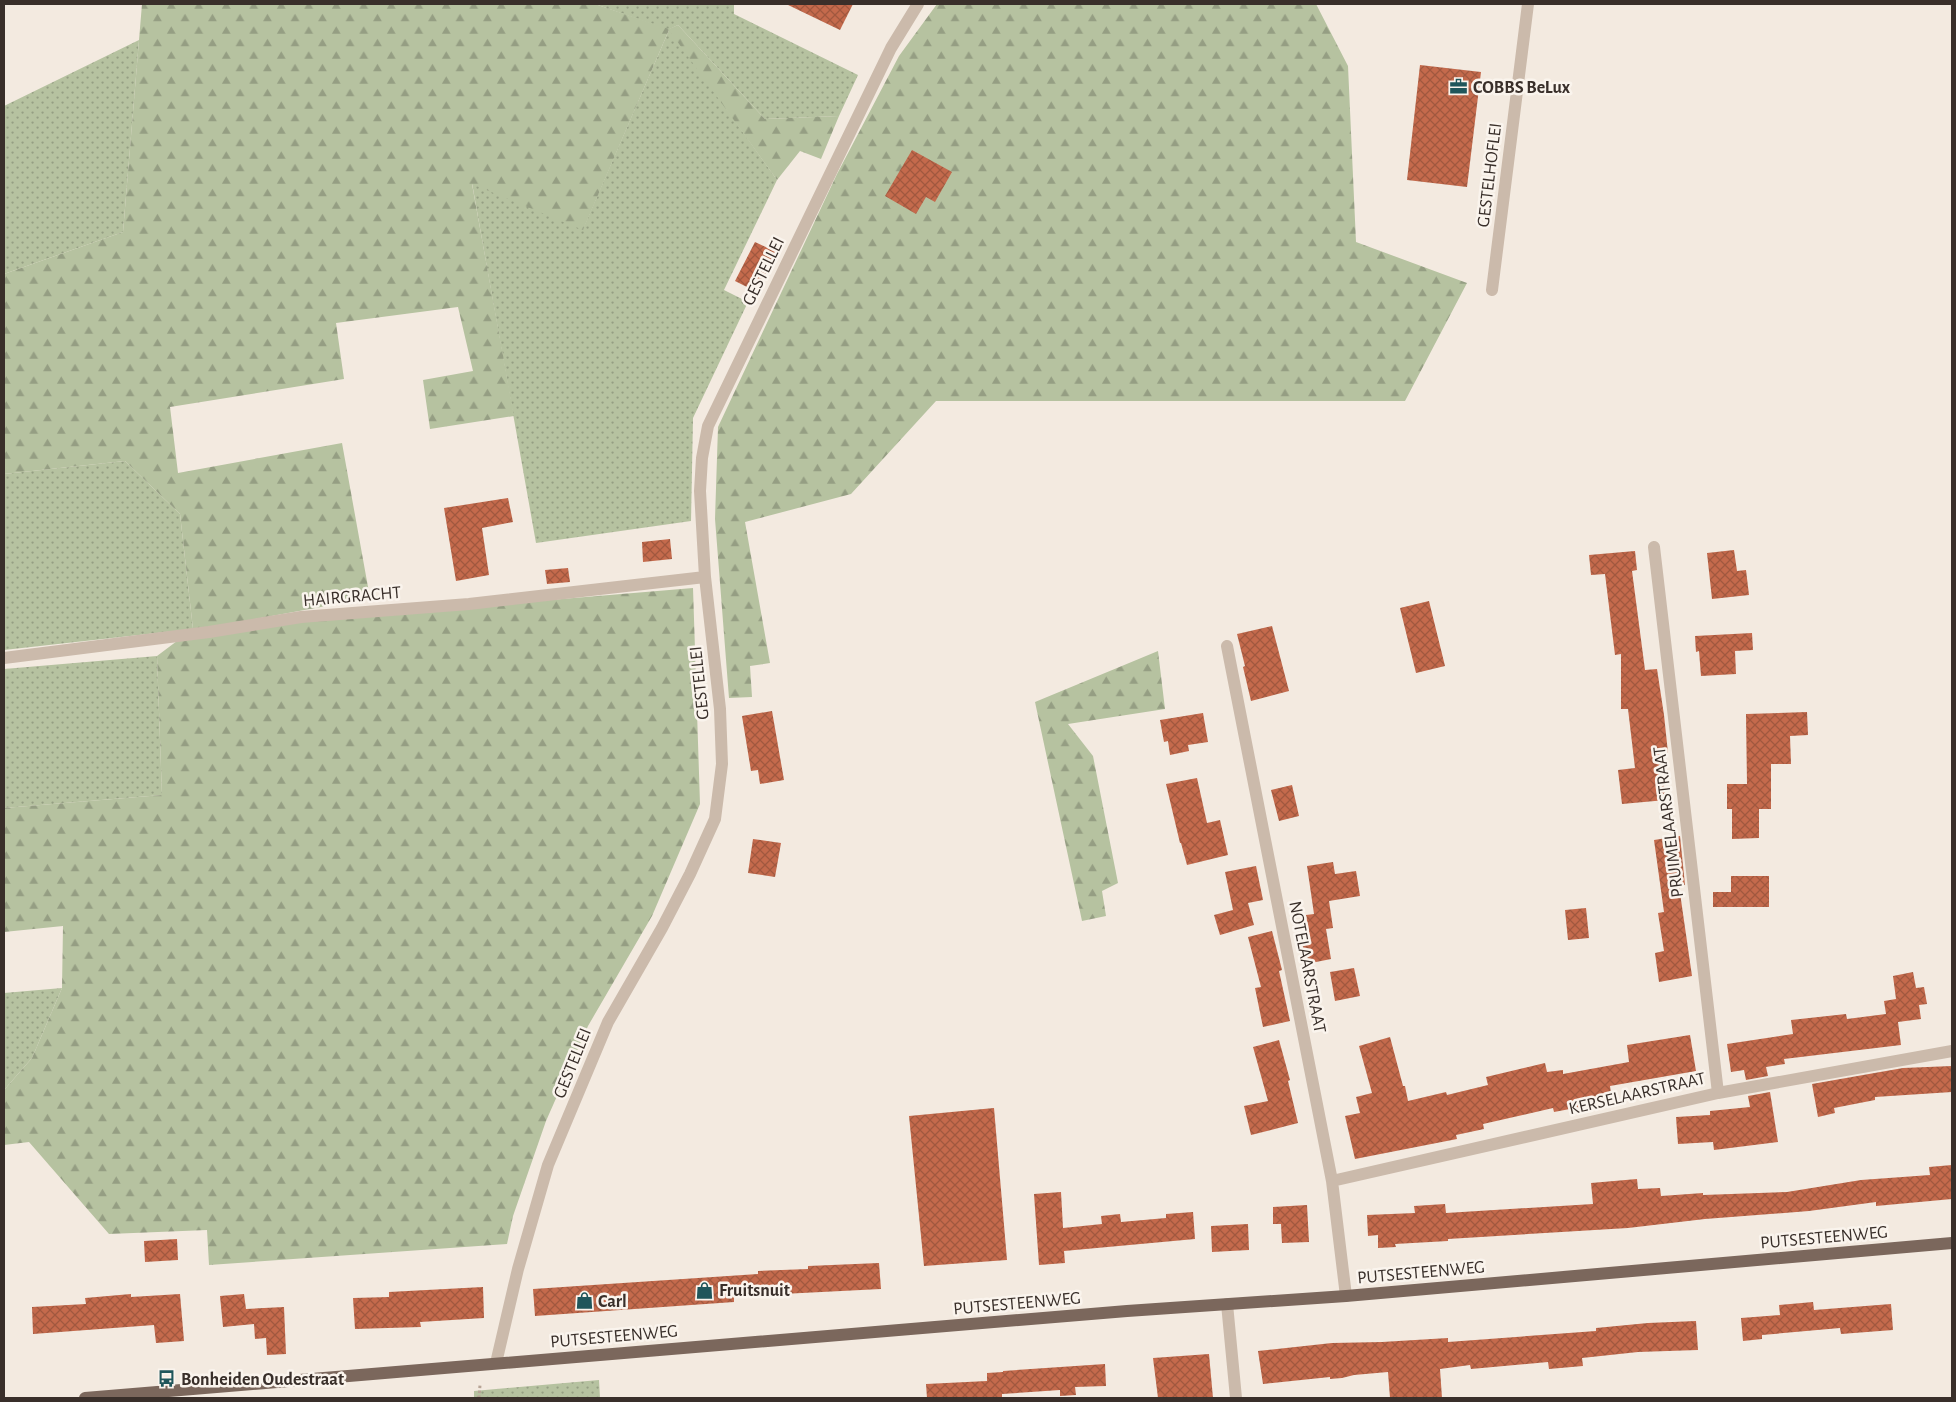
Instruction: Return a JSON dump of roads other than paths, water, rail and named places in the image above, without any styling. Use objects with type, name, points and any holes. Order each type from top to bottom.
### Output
[{"type":"main road","name":"PUTSESTEENWEG","points":[[85,1398],[496,1363],[1346,1296],[1952,1243]]},
{"type":"street","name":"GESTELLEI","points":[[496,1363],[518,1269],[552,1158],[608,1022],[670,913],[715,819],[722,764],[720,709],[705,578],[700,491],[702,458],[708,426],[887,56],[918,4]]},
{"type":"street","name":"GESTELHOFLEI","points":[[1492,290],[1528,4]]},
{"type":"street","name":"PRUIMELAARSTRAAT","points":[[1654,548],[1718,1093]]},
{"type":"street","name":"HAIRGRACHT","points":[[4,658],[209,632],[301,617],[469,604],[705,578]]},
{"type":"street","name":"NOTELAARSTRAAT","points":[[1228,646],[1332,1181],[1346,1296]]},
{"type":"street","name":"KERSELAARSTRAAT","points":[[1332,1181],[1718,1093],[1952,1050]]},
{"type":"street","points":[[1227,1304],[1236,1398]]},
{"type":"place","name":"COBBS BeLux","points":[[1459,87]]},
{"type":"place","name":"Fruitsnuit","points":[[705,1290]]},
{"type":"place","name":"Carl","points":[[584,1301]]},
{"type":"place","name":"Bonheiden Oudestraat","points":[[167,1379]]}]
